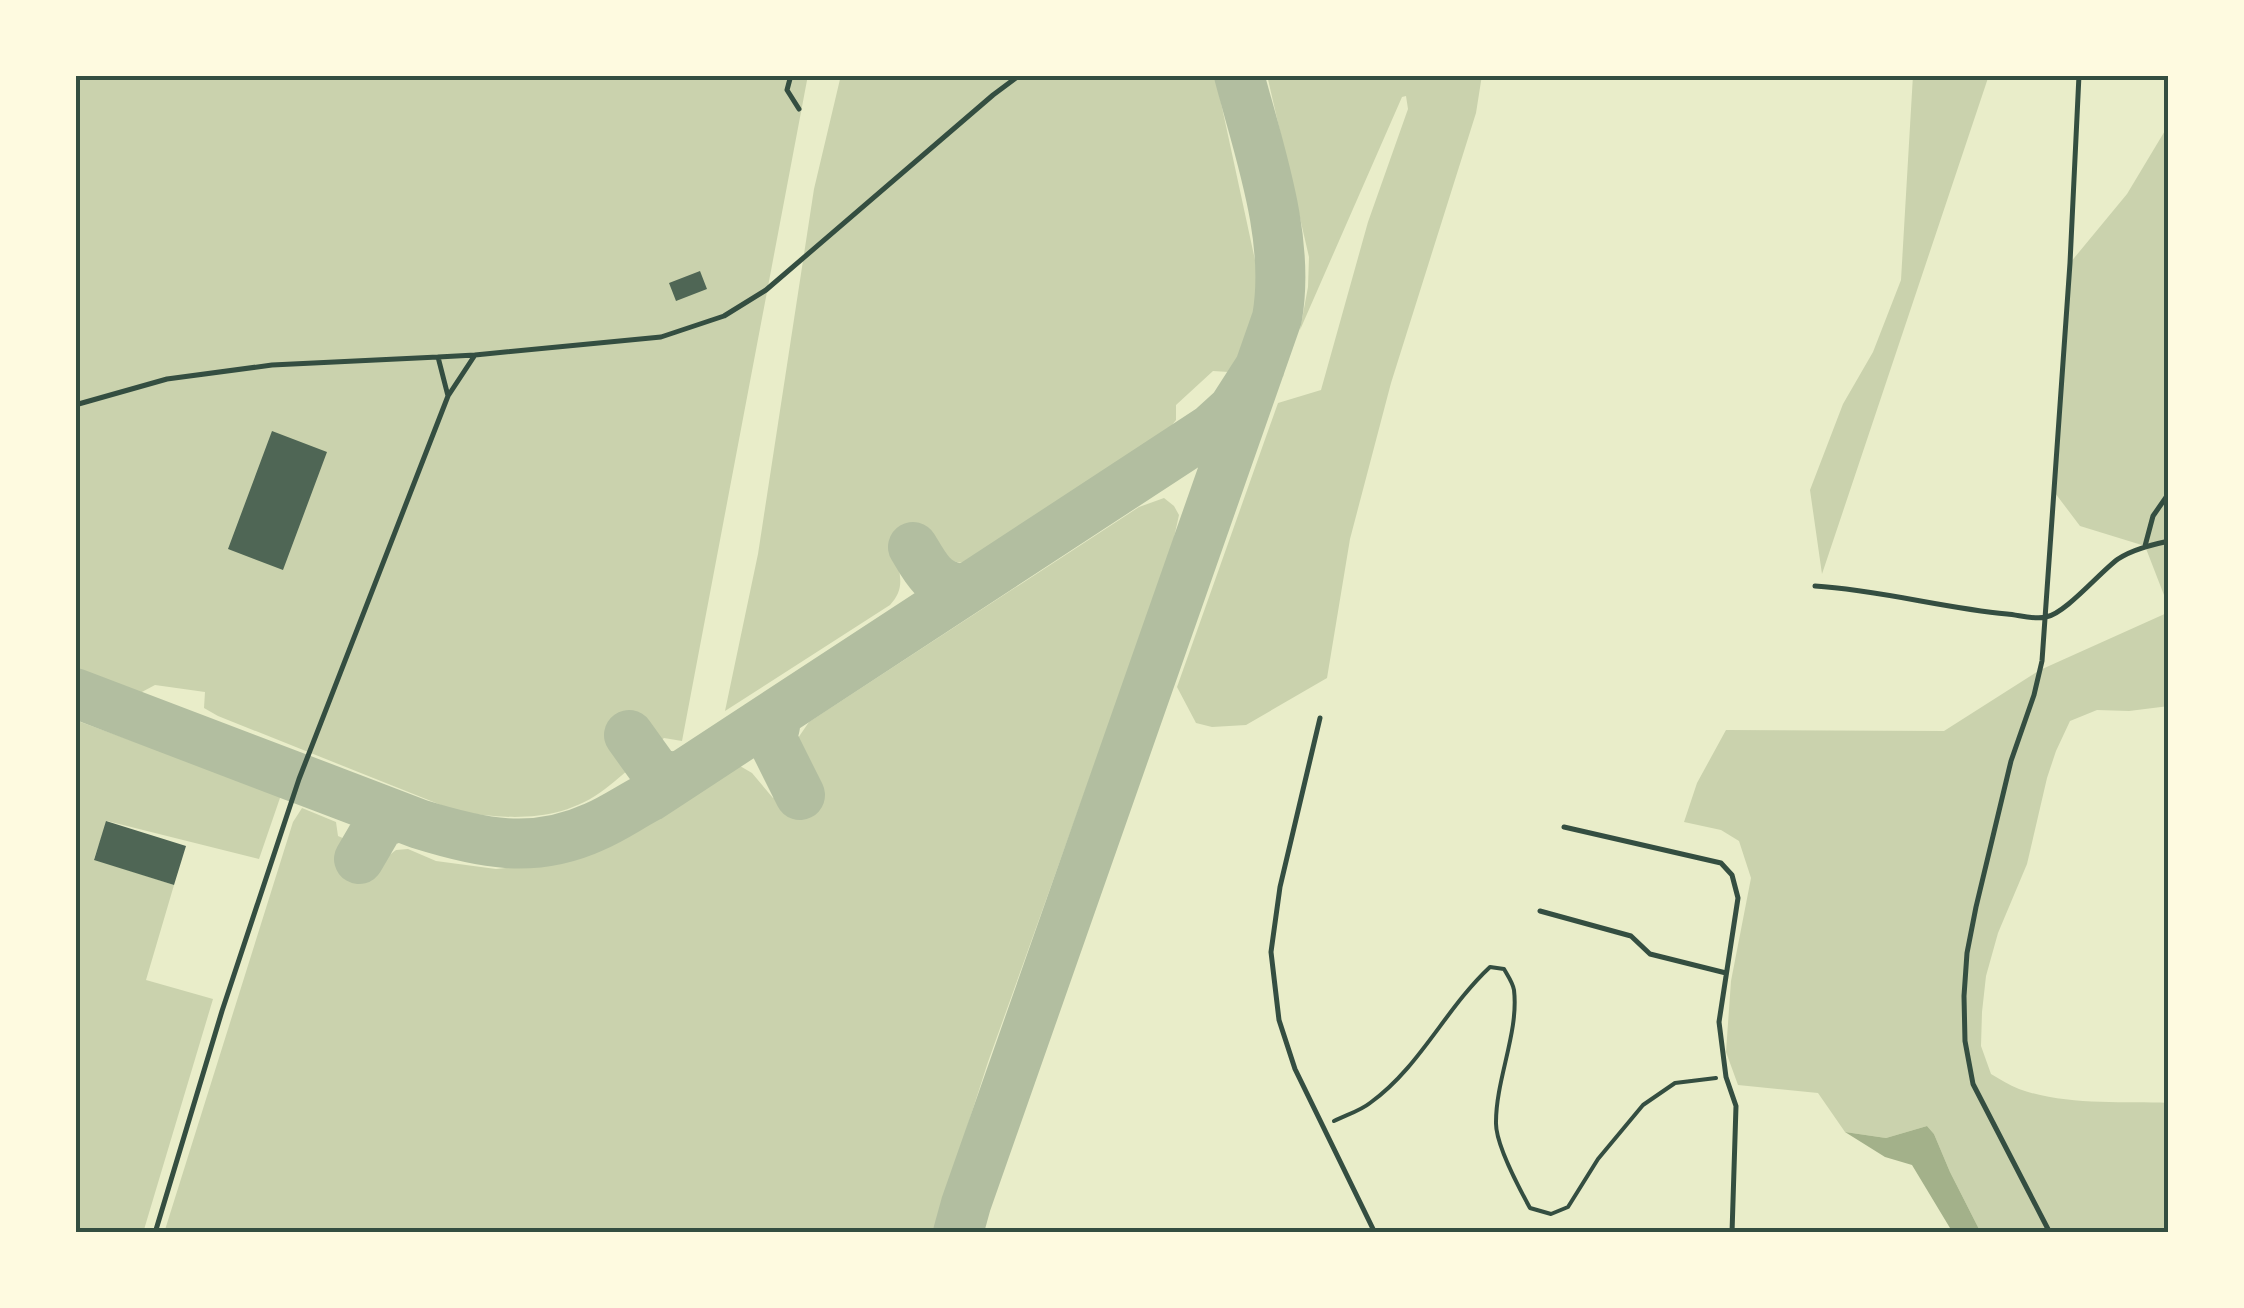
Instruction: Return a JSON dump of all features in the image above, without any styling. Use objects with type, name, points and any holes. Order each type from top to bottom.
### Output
[{"type":"lane","points":[[791,75],[787,90],[799,109]]},
{"type":"lane","points":[[75,405],[166,379],[272,365],[474,355],[662,337],[724,316],[766,290],[1020,75]]},
{"type":"lane","points":[[2050,1233],[1973,1084],[1964,1042],[1964,996],[1976,907],[2011,761],[2042,661],[2080,75]]},
{"type":"lane","points":[[155,1233],[222,1011],[299,779],[448,396],[474,355]]},
{"type":"lane","points":[[438,357],[448,396]]},
{"type":"lane","points":[[2146,546],[2152,516],[2169,493]]},
{"type":"lane","points":[[1815,586],[2045,618],[2074,599],[2122,556],[2169,541]]},
{"type":"lane","points":[[1320,718],[1280,888],[1271,952],[1279,1020],[1295,1069],[1375,1233]]},
{"type":"lane","points":[[1564,827],[1721,863],[1732,875],[1738,898],[1720,1022],[1726,1077],[1736,1106],[1732,1233]]},
{"type":"lane","points":[[1540,911],[1631,936],[1650,954],[1726,972]]},
{"type":"path","points":[[1334,1121],[1366,1106],[1397,1081],[1468,987],[1490,967],[1504,970],[1514,988],[1512,1032],[1495,1126],[1530,1208],[1551,1214],[1568,1208],[1598,1159],[1643,1104],[1675,1083],[1726,1077]]},
{"type":"shaded area","points":[[78,75],[808,75],[682,741],[664,738],[605,789],[570,808],[533,816],[475,814],[456,811],[218,716],[204,708],[205,692],[155,685],[140,693],[75,668]]},
{"type":"shaded area","points":[[841,75],[1215,75],[1258,274],[1254,312],[1237,362],[1229,372],[1213,371],[1176,405],[1176,420],[1165,434],[966,563],[949,559],[936,546],[899,570],[899,589],[890,605],[725,711],[758,554],[814,189]]},
{"type":"shaded area","points":[[1267,75],[1482,75],[1476,113],[1391,383],[1350,539],[1327,678],[1246,725],[1212,727],[1196,723],[1177,687],[1278,403],[1321,390],[1368,222],[1408,109],[1406,96],[1402,97],[1300,330],[1309,257]]},
{"type":"shaded area","points":[[1913,75],[1989,75],[1822,574],[1810,490],[1843,404],[1873,352],[1901,280]]},
{"type":"shaded area","points":[[2169,124],[2169,608],[2145,546],[2080,526],[2055,493],[2070,263],[2127,194]]},
{"type":"shaded area","points":[[1164,498],[1179,515],[1171,551],[988,1062],[933,1233],[164,1233],[293,822],[302,808],[336,822],[338,836],[387,857],[396,850],[408,849],[436,861],[496,869],[566,862],[628,837],[726,770],[740,766],[752,773],[773,798],[813,772],[798,738],[809,722],[1139,507]]},
{"type":"shaded area","points":[[2169,612],[2169,706],[2097,710],[2070,721],[2056,751],[2027,864],[1998,933],[1986,976],[1981,1046],[1991,1074],[2019,1089],[2074,1100],[2169,1103],[2169,1233],[1981,1233],[1927,1126],[1886,1138],[1845,1132],[1818,1093],[1738,1085],[1726,1052],[1731,981],[1751,878],[1739,841],[1721,830],[1684,822],[1697,783],[1726,730],[1944,731],[2040,670]]},
{"type":"shaded area","points":[[75,720],[281,795],[259,859],[107,821],[94,859],[174,885],[146,980],[213,999],[143,1233],[75,1233]]},
{"type":"shaded area","points":[[1927,1126],[1981,1233],[1953,1233],[1912,1165],[1885,1157],[1845,1132],[1886,1138]]},
{"type":"building","points":[[700,271],[707,289],[676,301],[669,283]]},
{"type":"building","points":[[272,431],[327,452],[283,570],[228,549]]},
{"type":"building","points":[[106,821],[186,846],[174,885],[94,860]]},
{"type":"taxiway","points":[[958,1233],[1277,318],[1280,257],[1276,226],[1264,164],[1239,75]]},
{"type":"taxiway","points":[[75,693],[442,831],[506,843],[571,836],[649,797],[1211,429],[1233,409],[1260,367]]},
{"type":"taxiway","points":[[913,547],[935,578],[956,588]]},
{"type":"taxiway","points":[[775,726],[772,739],[800,795]]},
{"type":"taxiway","points":[[629,735],[657,774],[669,776]]},
{"type":"taxiway","points":[[359,859],[380,823],[389,820]]}]
